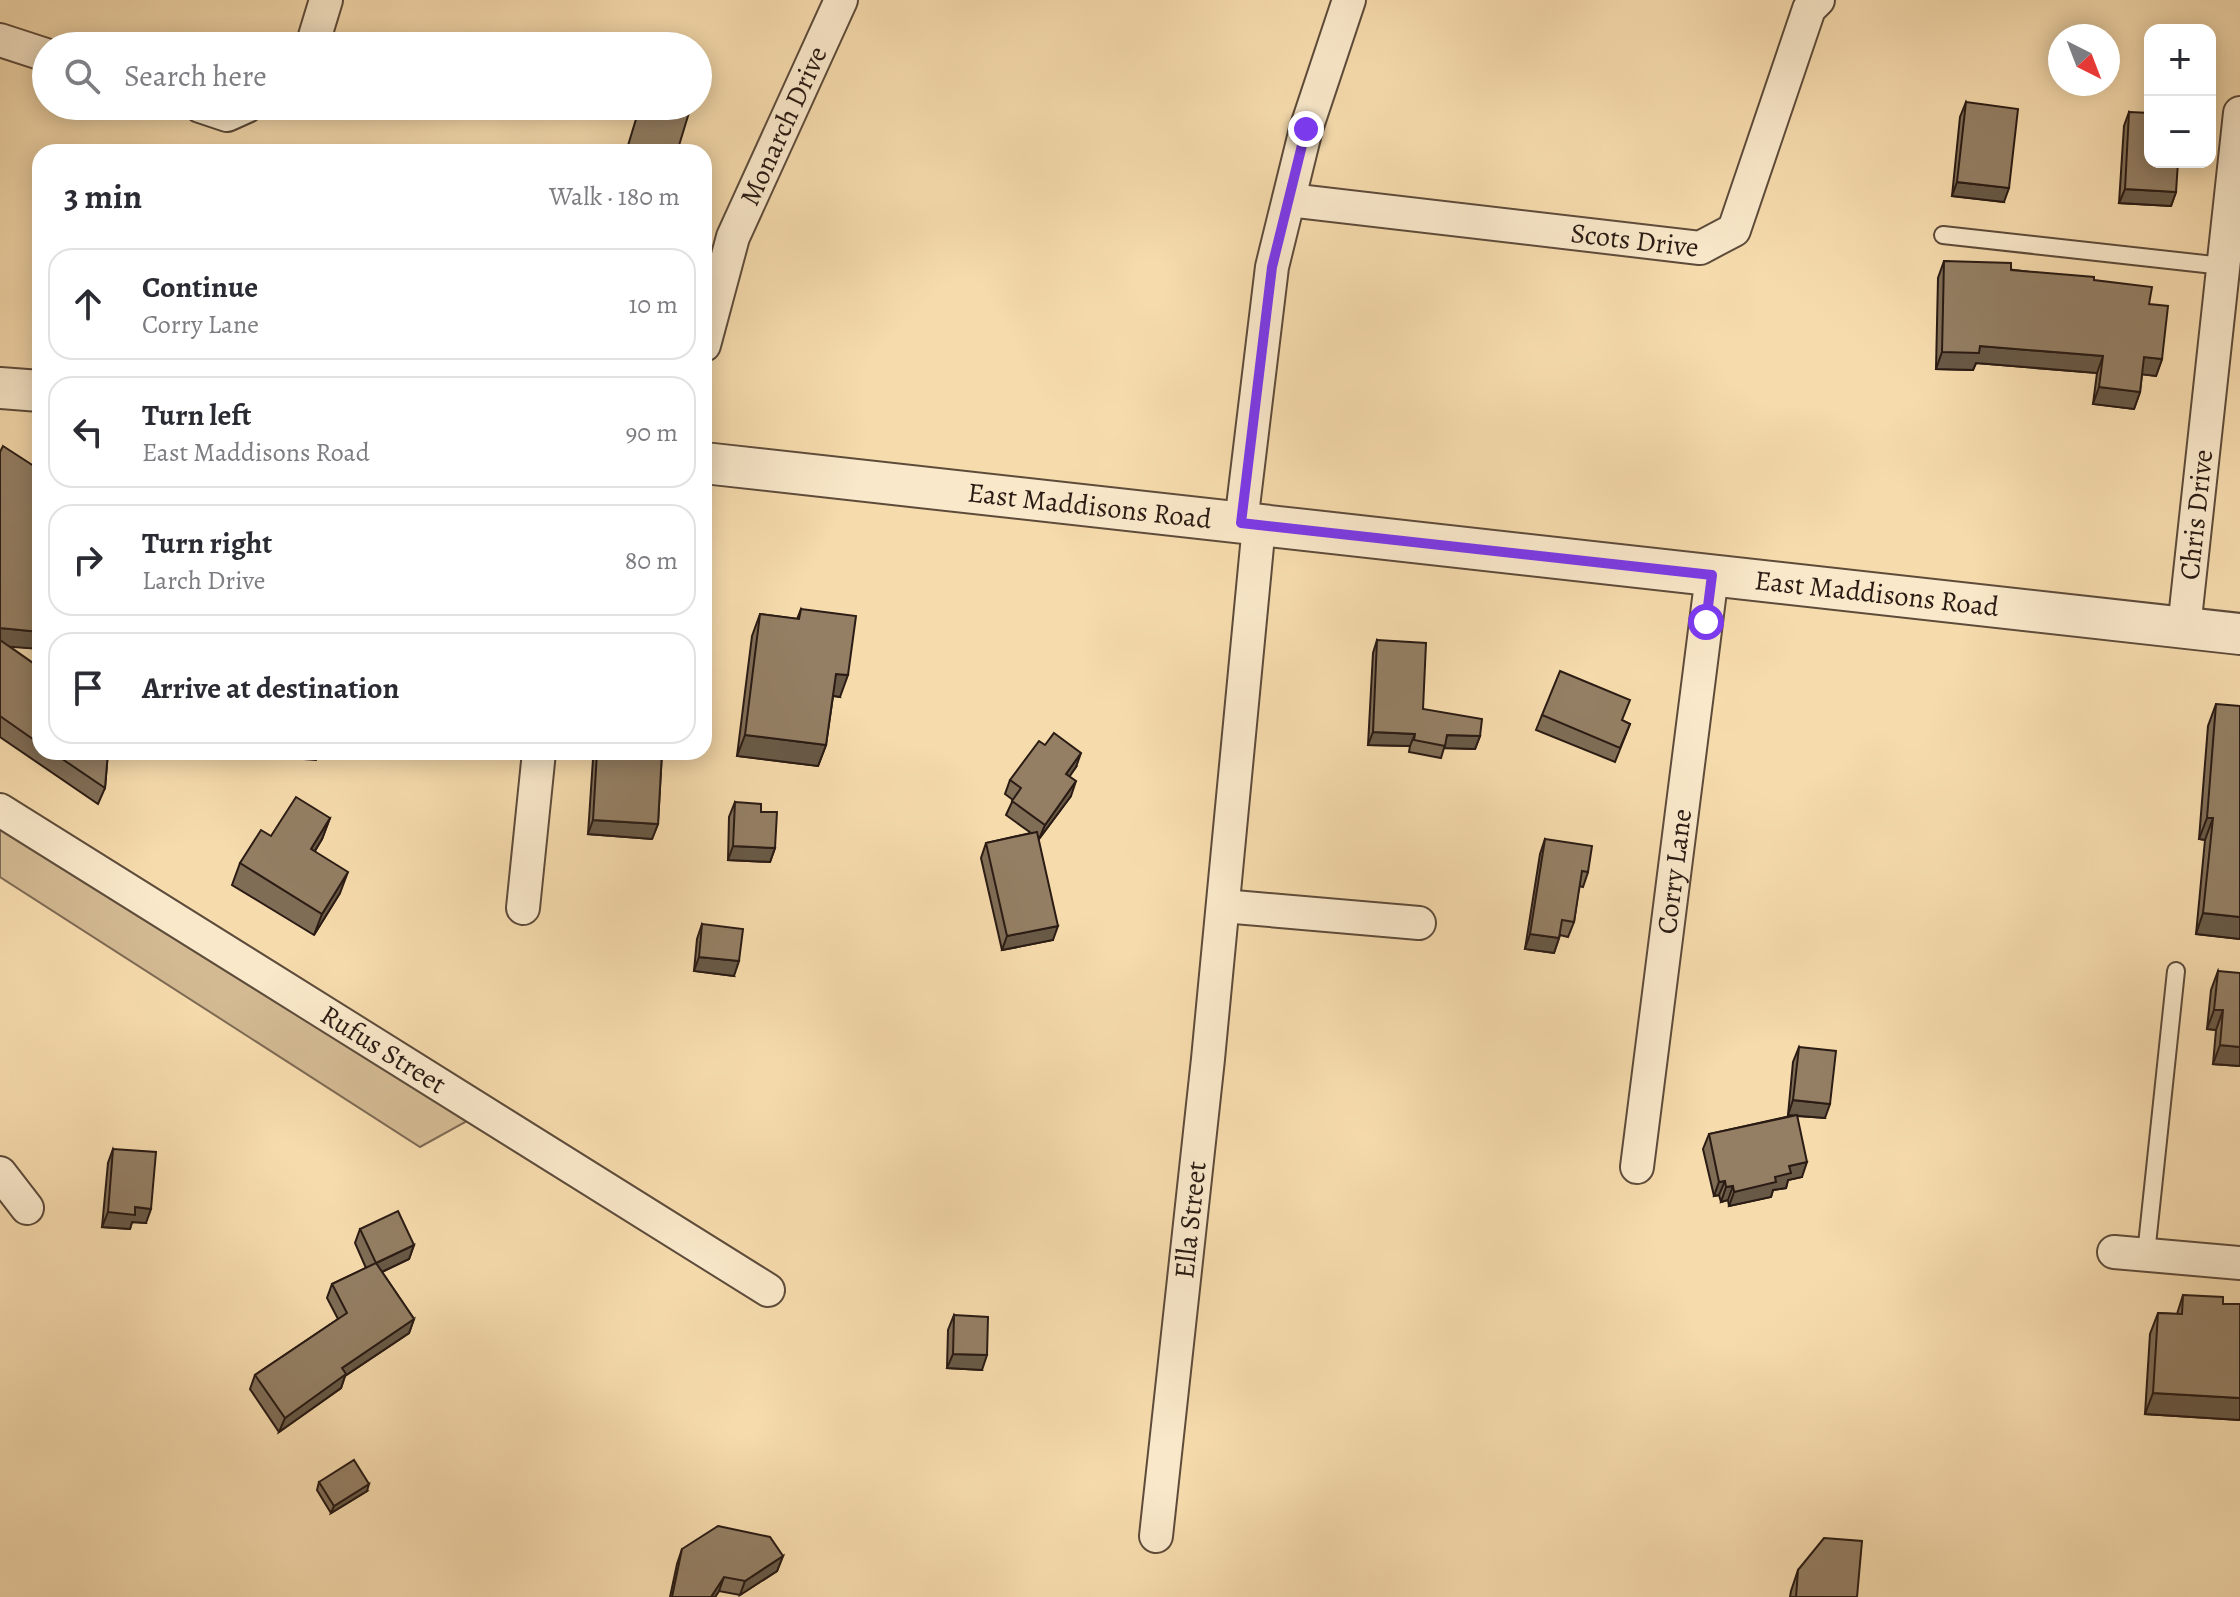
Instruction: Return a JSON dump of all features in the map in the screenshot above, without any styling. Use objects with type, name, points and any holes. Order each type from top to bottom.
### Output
[{"type":"street","points":[[316,32],[326,0]]},
{"type":"street","name":"Monarch Drive","points":[[712,315],[733,237],[841,0]]},
{"type":"street","name":"Ella Street","points":[[1156,1536],[1223,906],[1272,267],[1306,129],[1349,0]]},
{"type":"street","name":"Scots Drive","points":[[1289,200],[1700,248],[1734,230],[1809,9],[1818,0]]},
{"type":"street","points":[[0,40],[32,50]]},
{"type":"street","name":"Chris Drive","points":[[2184,628],[2240,113]]},
{"type":"street","points":[[0,388],[32,390]]},
{"type":"street","name":"East Maddisons Road","points":[[712,464],[2240,634]]},
{"type":"street","name":"Corry Lane","points":[[1637,1167],[1712,575]]},
{"type":"street","points":[[523,908],[538,760]]},
{"type":"street","name":"Rufus Street","points":[[0,810],[768,1290]]},
{"type":"street","points":[[1223,906],[1419,923]]},
{"type":"street","points":[[0,1173],[27,1208]]},
{"type":"street","points":[[2114,1252],[2240,1263]]},
{"type":"lane","points":[[1943,235],[2223,266]]},
{"type":"lane","points":[[2146,1254],[2176,971]]},
{"type":"shaded area","points":[[0,823],[469,1120],[420,1147],[0,877]]},
{"type":"building","points":[[1966,102],[2018,109],[2009,188],[1957,182]]},
{"type":"building","points":[[2129,112],[2144,113],[2144,168],[2178,168],[2176,192],[2125,189]]},
{"type":"building","points":[[636,120],[687,120],[679,144],[628,144]]},
{"type":"building","points":[[1944,261],[2011,263],[2011,270],[2094,277],[2094,280],[2152,287],[2149,304],[2168,306],[2162,359],[2144,357],[2140,392],[2099,387],[2103,356],[1980,346],[1979,353],[1942,352]]},
{"type":"building","points":[[3,446],[32,465],[32,631],[0,628],[0,452]]},
{"type":"building","points":[[801,609],[856,616],[848,675],[836,674],[826,745],[745,735],[760,614],[799,619]]},
{"type":"building","points":[[0,640],[32,662],[32,738],[0,716]]},
{"type":"building","points":[[1377,640],[1426,643],[1423,709],[1482,719],[1480,736],[1447,735],[1445,746],[1414,740],[1415,734],[1373,732]]},
{"type":"building","points":[[1560,671],[1630,700],[1622,720],[1630,724],[1620,748],[1542,715]]},
{"type":"building","points":[[2216,704],[2240,706],[2240,917],[2203,913],[2213,818],[2207,818]]},
{"type":"building","points":[[1054,733],[1081,753],[1066,774],[1076,781],[1045,825],[1012,801],[1021,788],[1010,780],[1039,741],[1045,745]]},
{"type":"building","points":[[64,760],[107,760],[105,788]]},
{"type":"building","points":[[597,760],[662,760],[658,824],[593,820]]},
{"type":"building","points":[[296,797],[330,818],[311,849],[348,872],[322,914],[240,863],[261,830],[271,836]]},
{"type":"building","points":[[735,802],[761,804],[761,812],[777,812],[775,848],[733,846]]},
{"type":"building","points":[[1037,832],[1058,926],[1007,936],[986,843]]},
{"type":"building","points":[[1545,839],[1592,846],[1588,872],[1582,871],[1574,922],[1562,920],[1559,938],[1530,934]]},
{"type":"building","points":[[702,924],[743,929],[739,961],[699,957]]},
{"type":"building","points":[[2218,971],[2240,973],[2240,1047],[2220,1045],[2223,1010],[2214,1010]]},
{"type":"building","points":[[1799,1047],[1836,1051],[1830,1104],[1793,1100]]},
{"type":"building","points":[[1797,1115],[1807,1162],[1789,1166],[1791,1173],[1775,1177],[1776,1182],[1734,1192],[1733,1186],[1726,1187],[1725,1181],[1719,1182],[1709,1134]]},
{"type":"building","points":[[113,1149],[156,1152],[151,1209],[135,1207],[135,1215],[108,1212]]},
{"type":"building","points":[[398,1211],[414,1245],[376,1263],[360,1229]]},
{"type":"building","points":[[376,1263],[414,1319],[342,1368],[346,1374],[285,1418],[255,1375],[347,1313],[332,1284]]},
{"type":"building","points":[[2183,1295],[2223,1297],[2223,1304],[2240,1304],[2240,1398],[2153,1393],[2158,1313],[2182,1314]]},
{"type":"building","points":[[954,1315],[988,1317],[987,1355],[953,1354]]},
{"type":"building","points":[[354,1460],[369,1484],[334,1506],[319,1482]]},
{"type":"building","points":[[718,1526],[770,1537],[783,1556],[745,1581],[724,1577],[711,1597],[672,1597],[682,1549]]},
{"type":"building","points":[[1824,1538],[1862,1541],[1857,1597],[1796,1597],[1798,1570]]},
{"type":"route","points":[[1306,129],[1272,267],[1241,523],[1712,575],[1706,622]]}]
